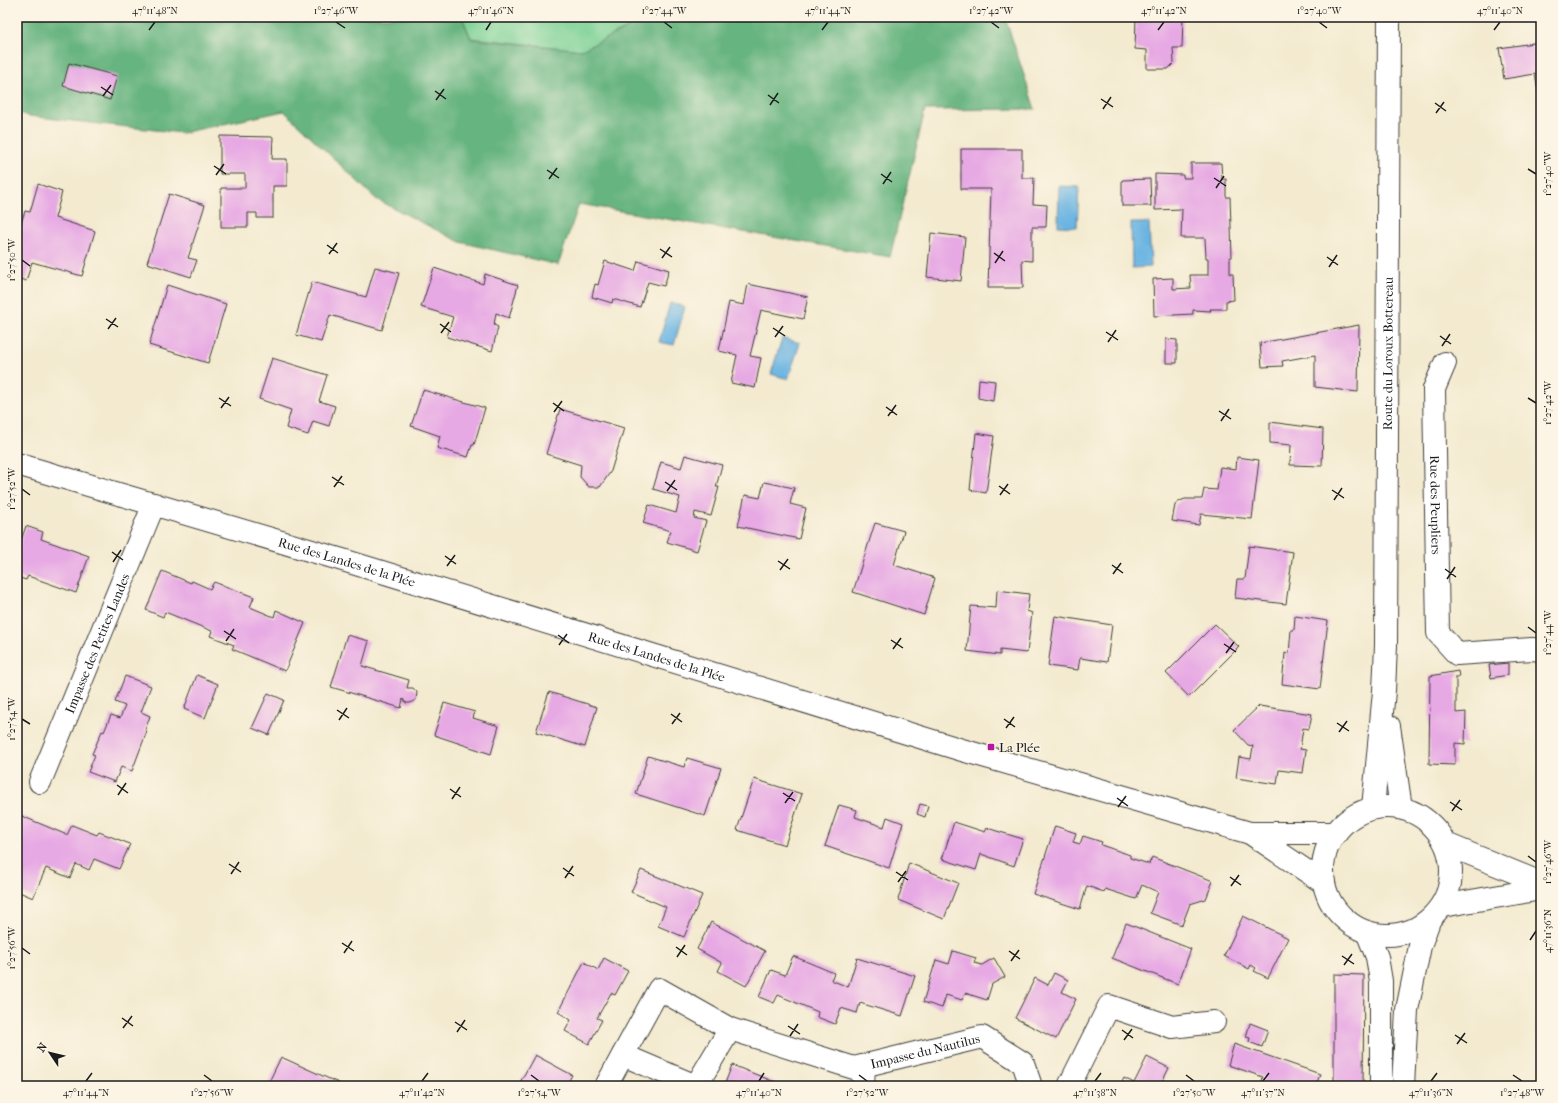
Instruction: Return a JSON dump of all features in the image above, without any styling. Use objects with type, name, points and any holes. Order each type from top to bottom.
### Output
[{"type":"street","name":"Route du Loroux Bottereau","points":[[1373,808],[1384,691],[1386,645],[1389,17]]},
{"type":"street","name":"Rue des Peupliers","points":[[1445,363],[1434,389],[1438,633],[1457,654],[1532,649],[1541,650]]},
{"type":"street","name":"Rue des Landes de la Plée","points":[[17,464],[346,561],[962,750],[1250,833],[1336,833]]},
{"type":"street","name":"Impasse des Petites Landes","points":[[40,782],[154,504]]},
{"type":"street","name":"Route du Loroux Bottereau","points":[[1384,691],[1401,808]]},
{"type":"street","points":[[1404,1086],[1408,1003],[1420,946],[1435,914],[1450,886],[1452,864],[1446,844],[1435,827],[1419,815],[1401,808],[1373,808],[1350,818],[1333,837],[1323,859],[1324,883],[1332,904],[1347,922],[1367,932],[1388,936],[1410,932],[1435,914],[1541,888]]},
{"type":"street","name":"Rue des Landes de la Plée","points":[[1250,833],[1324,883]]},
{"type":"street","points":[[1446,844],[1541,883]]},
{"type":"street","points":[[1367,932],[1377,956],[1381,981],[1381,1086]]},
{"type":"street","name":"Impasse du Nautilus","points":[[606,1086],[659,989],[730,1029],[854,1068],[864,1076],[982,1037],[1023,1063],[1031,1086]]},
{"type":"street","points":[[1069,1086],[1109,1006],[1172,1026],[1214,1022]]},
{"type":"street","points":[[623,1055],[696,1086],[730,1029]]},
{"type":"green space","points":[[17,17],[462,17],[471,39],[582,50],[650,17],[1005,17],[1035,109],[925,110],[890,257],[579,204],[558,265],[460,242],[376,199],[284,111],[182,133],[28,116],[17,112]]},
{"type":"green space","points":[[462,17],[650,17],[582,50],[471,38]]},
{"type":"water","points":[[1059,186],[1079,187],[1077,227],[1058,226]]},
{"type":"water","points":[[1131,223],[1149,223],[1151,267],[1132,268]]},
{"type":"water","points":[[670,303],[685,307],[674,345],[659,342]]},
{"type":"water","points":[[782,338],[800,343],[788,379],[771,374]]},
{"type":"building","points":[[1136,17],[1183,17],[1182,48],[1173,48],[1174,63],[1168,69],[1147,69],[1147,50],[1135,49]]},
{"type":"building","points":[[1541,42],[1541,92],[1538,92],[1535,74],[1504,79],[1499,48]]},
{"type":"building","points":[[69,63],[117,76],[110,100],[63,86]]},
{"type":"building","points":[[220,136],[273,137],[272,159],[287,159],[287,186],[273,186],[273,218],[257,218],[257,213],[248,213],[248,227],[221,227],[221,188],[245,188],[245,174],[220,174]]},
{"type":"building","points":[[961,149],[1022,149],[1022,178],[1034,178],[1033,204],[1047,205],[1046,227],[1032,227],[1032,261],[1022,260],[1023,288],[988,288],[991,189],[961,189]]},
{"type":"building","points":[[1191,163],[1221,163],[1222,179],[1226,179],[1226,197],[1230,197],[1232,257],[1230,257],[1230,274],[1233,274],[1234,300],[1226,301],[1226,309],[1210,309],[1211,311],[1193,310],[1193,314],[1154,316],[1153,279],[1173,278],[1173,289],[1191,288],[1190,275],[1208,275],[1208,258],[1206,258],[1205,238],[1181,238],[1182,209],[1155,210],[1155,174],[1183,175],[1183,178],[1191,178]]},
{"type":"building","points":[[1150,179],[1151,206],[1122,206],[1122,180]]},
{"type":"building","points":[[38,184],[62,192],[55,218],[95,231],[82,276],[32,262],[26,281],[17,278],[17,236],[25,211],[30,212]]},
{"type":"building","points":[[169,194],[205,205],[188,258],[197,260],[191,277],[147,263]]},
{"type":"building","points":[[931,233],[965,237],[961,281],[927,277]]},
{"type":"building","points":[[605,261],[635,271],[638,261],[669,270],[664,286],[648,282],[640,307],[613,299],[612,303],[592,297],[595,284],[598,285]]},
{"type":"building","points":[[375,267],[399,273],[382,330],[330,315],[321,342],[296,335],[312,282],[366,297]]},
{"type":"building","points":[[434,268],[483,284],[485,274],[518,285],[509,318],[496,313],[494,325],[498,327],[492,351],[447,337],[453,317],[421,307]]},
{"type":"building","points":[[748,284],[808,297],[803,319],[761,310],[750,356],[761,358],[755,388],[731,383],[737,355],[719,351],[729,302],[744,305]]},
{"type":"building","points":[[167,285],[226,304],[208,363],[149,345]]},
{"type":"building","points":[[1359,325],[1358,392],[1315,387],[1315,355],[1282,361],[1283,366],[1262,367],[1260,343]]},
{"type":"building","points":[[1166,339],[1177,340],[1177,363],[1166,363]]},
{"type":"building","points":[[272,358],[327,375],[319,401],[335,406],[329,426],[313,421],[308,435],[286,428],[291,410],[259,399]]},
{"type":"building","points":[[979,379],[995,381],[993,401],[978,398]]},
{"type":"building","points":[[423,390],[485,408],[474,445],[472,445],[468,457],[437,448],[440,436],[411,426]]},
{"type":"building","points":[[560,409],[624,428],[611,471],[600,487],[589,487],[580,477],[581,465],[546,454]]},
{"type":"building","points":[[1270,422],[1323,429],[1322,466],[1290,465],[1291,445],[1270,443]]},
{"type":"building","points":[[976,433],[994,436],[986,493],[970,490]]},
{"type":"building","points":[[685,455],[722,465],[716,487],[719,487],[711,516],[695,512],[694,518],[706,521],[697,551],[667,542],[671,531],[643,523],[649,505],[676,513],[680,497],[653,489],[661,462],[681,468]]},
{"type":"building","points":[[1237,457],[1259,460],[1252,519],[1201,514],[1199,525],[1172,521],[1175,505],[1180,501],[1185,499],[1202,499],[1204,489],[1217,490],[1220,467],[1236,469]]},
{"type":"building","points":[[764,482],[794,488],[790,504],[806,508],[799,539],[738,526],[745,495],[760,498]]},
{"type":"building","points":[[875,523],[904,531],[894,565],[935,578],[924,615],[853,592]]},
{"type":"building","points":[[26,526],[43,532],[41,539],[89,556],[76,593],[28,576],[26,580],[17,577],[17,552]]},
{"type":"building","points":[[1249,546],[1293,552],[1286,604],[1235,598],[1237,579],[1245,579]]},
{"type":"building","points":[[162,571],[210,589],[214,582],[254,597],[250,607],[274,617],[276,610],[305,623],[285,671],[232,649],[234,645],[210,636],[212,631],[165,612],[163,617],[146,610]]},
{"type":"building","points":[[997,590],[1029,594],[1027,611],[1032,613],[1027,653],[1000,650],[1000,655],[967,651],[971,606],[996,608]]},
{"type":"building","points":[[1055,616],[1112,625],[1107,662],[1080,658],[1078,670],[1048,666]]},
{"type":"building","points":[[1295,616],[1328,621],[1320,689],[1282,684],[1285,653],[1289,654],[1291,630],[1294,630]]},
{"type":"building","points":[[1215,624],[1239,647],[1189,697],[1166,673]]},
{"type":"building","points":[[347,635],[369,641],[362,666],[409,680],[407,688],[413,688],[417,692],[416,700],[406,703],[403,699],[401,708],[331,687]]},
{"type":"building","points":[[1508,663],[1508,675],[1491,678],[1489,665]]},
{"type":"building","points":[[1458,671],[1459,677],[1456,677],[1456,713],[1466,712],[1465,744],[1455,743],[1455,765],[1429,764],[1430,676]]},
{"type":"building","points":[[197,675],[218,684],[205,718],[184,709]]},
{"type":"building","points":[[125,676],[151,686],[141,712],[150,716],[145,730],[147,731],[132,771],[121,767],[115,782],[88,772],[95,755],[92,754],[102,731],[104,732],[111,715],[120,718],[125,706],[115,702]]},
{"type":"building","points":[[549,692],[597,707],[585,747],[536,732]]},
{"type":"building","points":[[268,693],[284,700],[269,735],[252,728]]},
{"type":"building","points":[[444,703],[475,712],[473,718],[499,726],[491,754],[434,735]]},
{"type":"building","points":[[1259,706],[1312,714],[1309,729],[1303,728],[1300,749],[1306,750],[1303,773],[1279,770],[1277,784],[1236,778],[1239,757],[1251,759],[1253,746],[1248,745],[1234,730]]},
{"type":"building","points":[[648,756],[684,767],[687,758],[721,768],[705,816],[636,794]]},
{"type":"building","points":[[754,779],[802,794],[785,845],[737,830]]},
{"type":"building","points":[[920,804],[928,806],[925,817],[917,814]]},
{"type":"building","points":[[839,805],[857,810],[855,817],[884,827],[887,817],[903,823],[889,868],[825,846]]},
{"type":"building","points":[[17,814],[67,835],[72,825],[97,835],[99,832],[130,844],[119,869],[94,859],[89,870],[76,864],[70,878],[46,868],[33,898],[17,891]]},
{"type":"building","points":[[954,822],[985,832],[987,828],[1023,839],[1014,866],[981,854],[976,870],[942,859]]},
{"type":"building","points":[[1055,826],[1076,833],[1073,842],[1080,844],[1083,836],[1102,842],[1101,845],[1130,855],[1130,858],[1149,864],[1152,857],[1213,881],[1206,899],[1190,904],[1182,925],[1150,913],[1158,892],[1142,885],[1136,899],[1105,889],[1104,892],[1087,886],[1080,909],[1033,894]]},
{"type":"building","points":[[909,863],[958,883],[944,919],[898,900]]},
{"type":"building","points":[[641,870],[702,895],[684,937],[658,926],[666,907],[631,892]]},
{"type":"building","points":[[1243,916],[1288,938],[1268,978],[1254,971],[1256,968],[1251,965],[1249,969],[1224,956]]},
{"type":"building","points":[[711,922],[765,951],[746,986],[718,971],[722,963],[697,949]]},
{"type":"building","points":[[1126,923],[1191,949],[1178,984],[1112,958]]},
{"type":"building","points":[[953,951],[976,958],[974,963],[982,965],[994,958],[1005,977],[992,984],[987,1000],[965,993],[962,1000],[946,995],[942,1008],[923,1002],[936,960],[949,964]]},
{"type":"building","points":[[793,956],[834,973],[831,980],[848,987],[857,958],[915,976],[902,1016],[860,1003],[857,1013],[841,1008],[835,1024],[817,1017],[818,1012],[778,995],[774,1003],[759,997],[771,970],[785,975]]},
{"type":"building","points":[[604,958],[628,971],[615,995],[611,993],[597,1018],[602,1020],[589,1044],[565,1031],[571,1020],[558,1012],[584,962],[598,970]]},
{"type":"building","points":[[1054,973],[1068,980],[1062,992],[1076,999],[1056,1039],[1015,1018],[1035,978],[1048,985]]},
{"type":"building","points":[[1334,974],[1364,975],[1363,1086],[1334,1086]]},
{"type":"building","points":[[1250,1023],[1268,1030],[1262,1047],[1249,1042],[1250,1038],[1246,1037]]},
{"type":"building","points":[[1234,1044],[1320,1074],[1316,1086],[1261,1086],[1263,1077],[1228,1065]]},
{"type":"building","points":[[535,1055],[572,1075],[566,1086],[560,1084],[558,1086],[518,1086]]},
{"type":"building","points":[[281,1057],[345,1086],[267,1086]]},
{"type":"building","points":[[1147,1057],[1169,1068],[1160,1086],[1120,1086],[1124,1078],[1134,1083]]},
{"type":"building","points":[[732,1065],[785,1086],[724,1086]]},
{"type":"place","name":"La Plée","points":[[991,747]]}]
